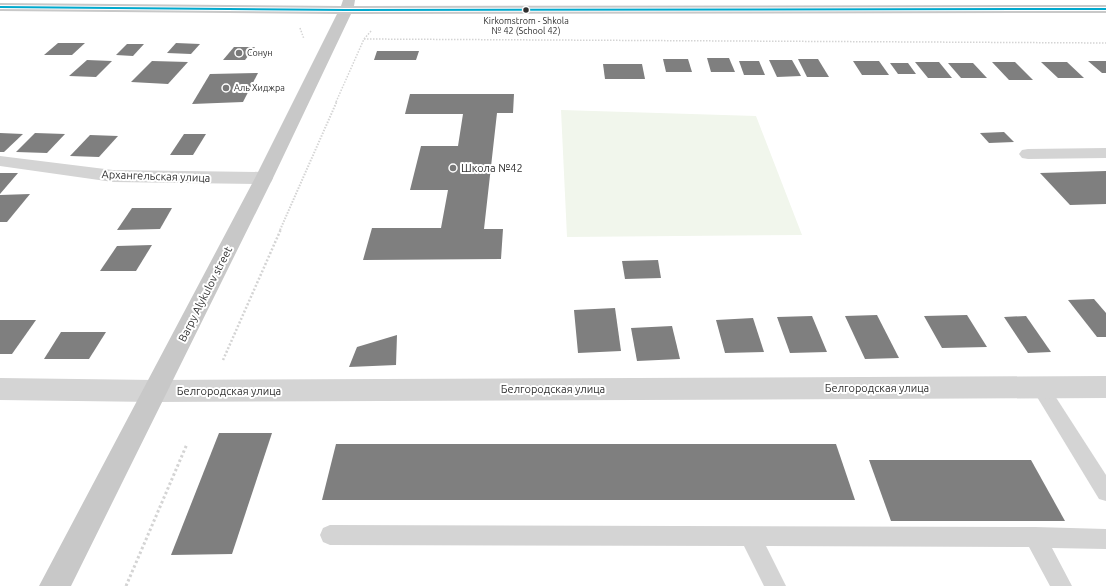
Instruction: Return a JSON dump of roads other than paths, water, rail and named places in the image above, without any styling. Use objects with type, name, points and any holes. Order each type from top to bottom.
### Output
[{"type":"main road","points":[[0,7],[348,5],[1106,9]]},
{"type":"main road","name":"Barpy Alykulov street","points":[[55,586],[264,178],[348,5]]},
{"type":"street","points":[[1028,154],[1106,153]]},
{"type":"street","name":"Архангельская улица","points":[[0,161],[113,176],[264,178]]},
{"type":"street","name":"Белгородская улица","points":[[0,389],[154,391],[1106,387]]},
{"type":"lane","points":[[1040,387],[1106,492]]},
{"type":"lane","points":[[330,535],[1035,537],[1106,539]]},
{"type":"lane","points":[[750,537],[775,586]]},
{"type":"lane","points":[[1035,537],[1061,586]]},
{"type":"place","name":"Kirkomstrom - Shkola № 42 (School 42)","points":[[526,10]]},
{"type":"place","name":"Сонун","points":[[239,53]]},
{"type":"place","name":"Аль Хиджра","points":[[226,88]]},
{"type":"place","name":"Школа №42","points":[[453,168]]}]
